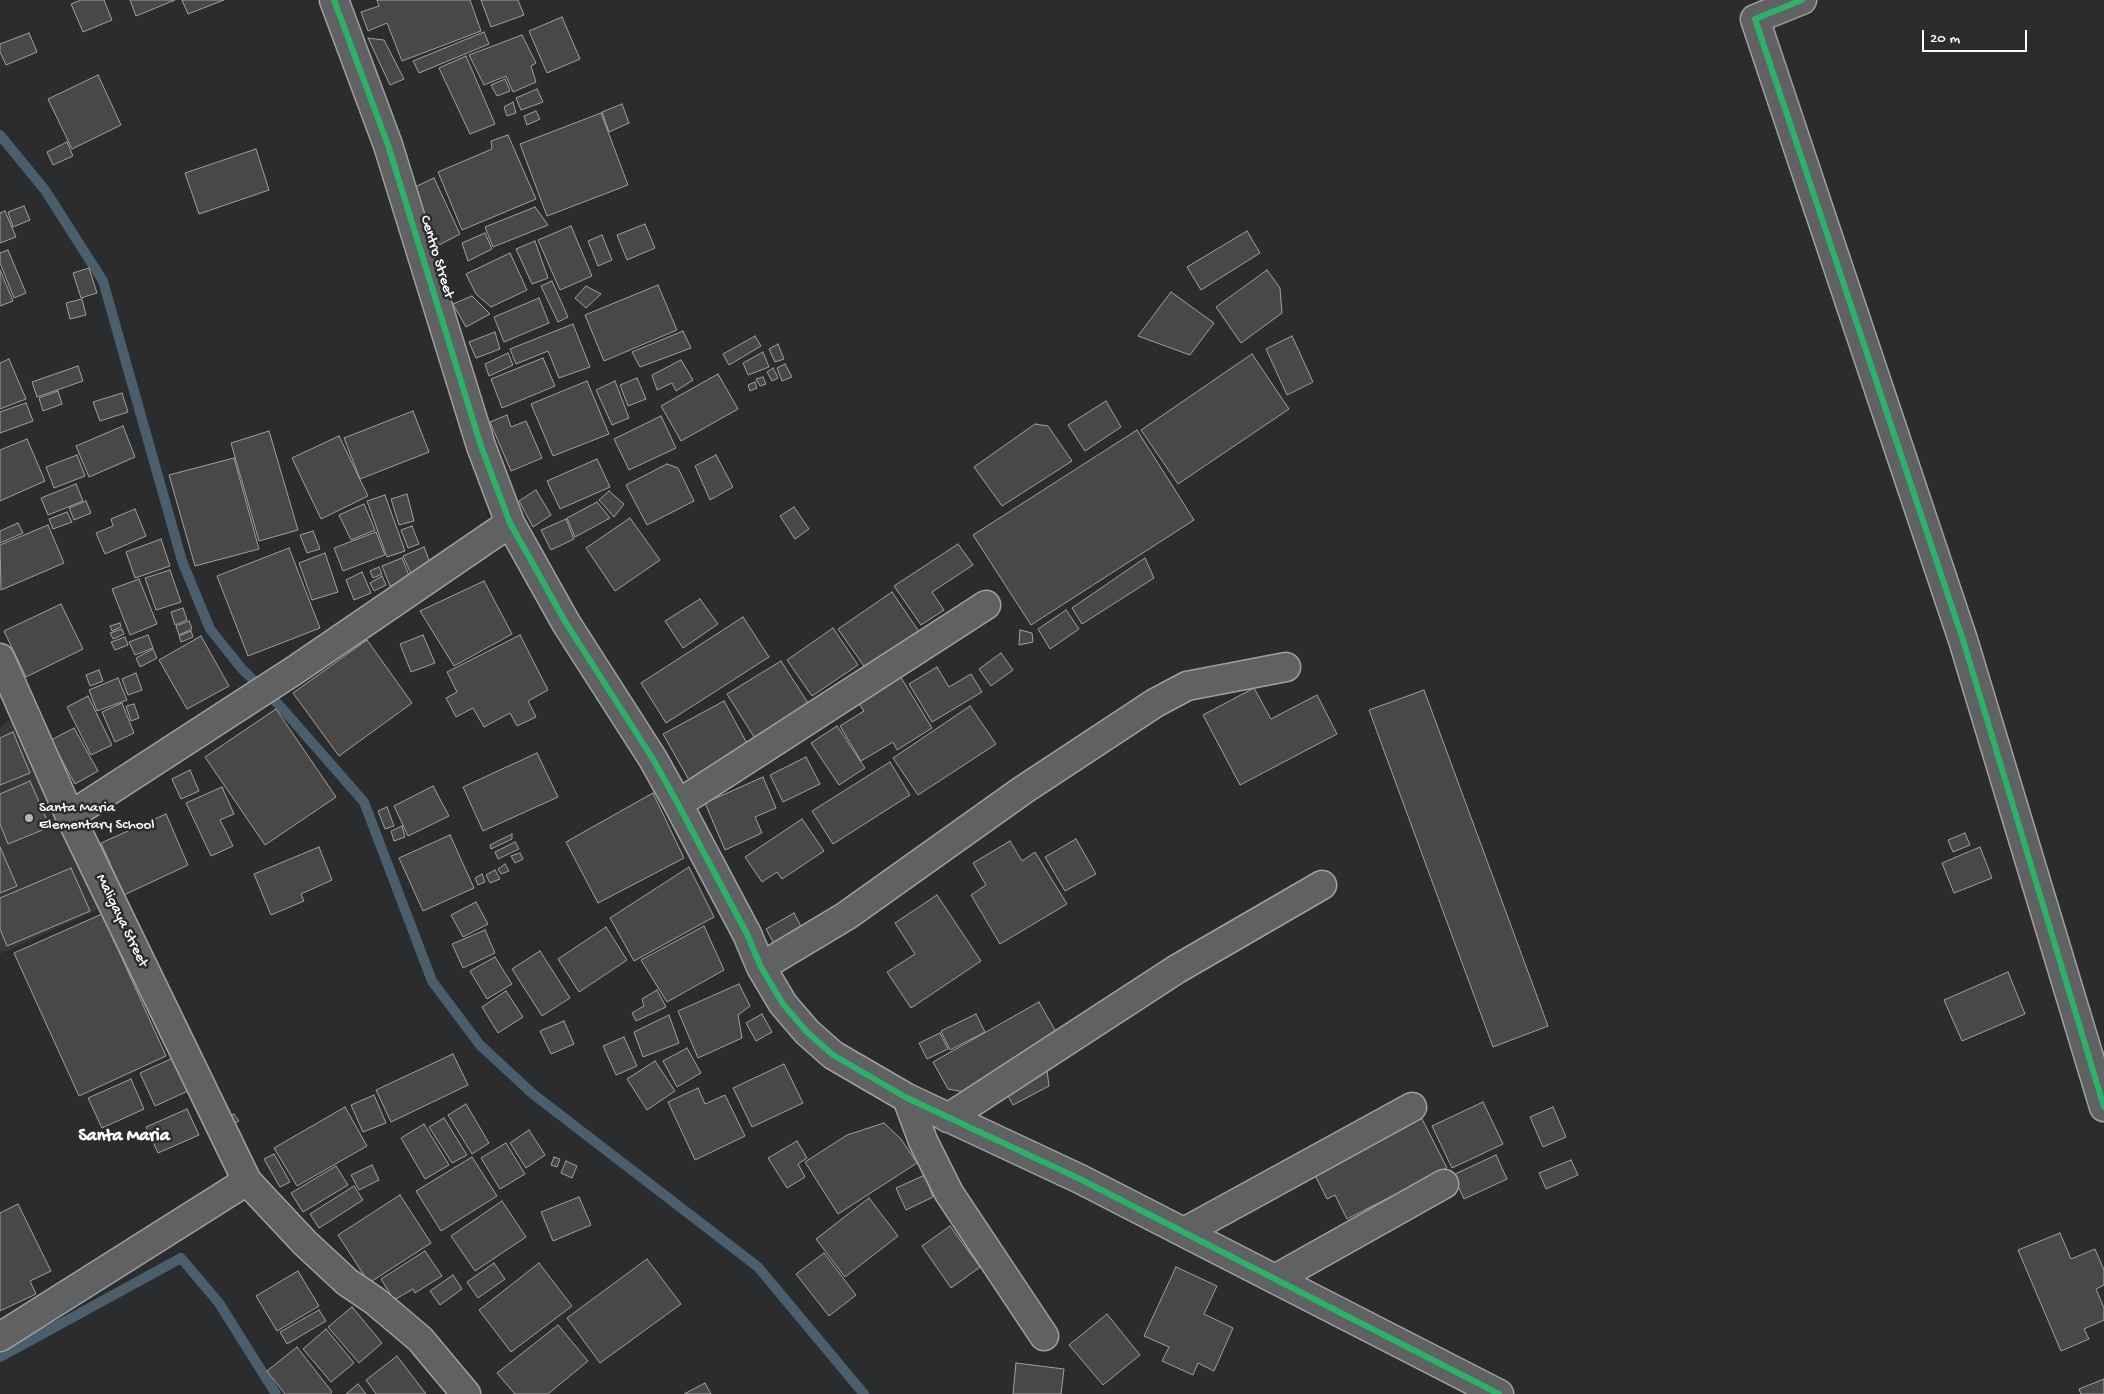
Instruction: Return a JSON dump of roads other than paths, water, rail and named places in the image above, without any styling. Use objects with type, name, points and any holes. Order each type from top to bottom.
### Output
[{"type":"street","name":"Centro Street","points":[[334,0],[388,145],[481,446],[510,523],[551,598],[653,759],[747,934],[761,968],[783,1004],[806,1032],[833,1055],[907,1098],[1080,1179],[1499,1394]]},
{"type":"street","points":[[1802,0],[1755,19],[1963,640],[2104,1107]]},
{"type":"street","points":[[70,816],[295,670],[510,523]]},
{"type":"street","points":[[678,804],[986,605]]},
{"type":"street","name":"Maligaya Street","points":[[0,658],[70,816],[247,1181],[284,1223],[326,1263],[420,1339],[466,1394]]},
{"type":"street","points":[[761,968],[846,916],[1022,790],[1155,702],[1187,686],[1286,667]]},
{"type":"street","points":[[948,1118],[1177,969],[1322,885]]},
{"type":"street","points":[[907,1098],[923,1141],[949,1193],[1044,1336]]},
{"type":"street","points":[[1184,1232],[1412,1107]]},
{"type":"street","points":[[0,1337],[247,1181]]},
{"type":"street","points":[[1275,1279],[1444,1184]]},
{"type":"waterway","points":[[0,135],[45,190],[103,281],[182,561],[210,629],[242,669],[280,706],[364,802],[432,981],[480,1045],[533,1094],[758,1267],[864,1394]]},
{"type":"waterway","points":[[0,1357],[181,1258],[219,1303],[276,1394]]},
{"type":"place","name":"Santa Maria Elementary School","points":[[29,818]]},
{"type":"district","name":"Santa Maria","points":[[124,1137]]}]
